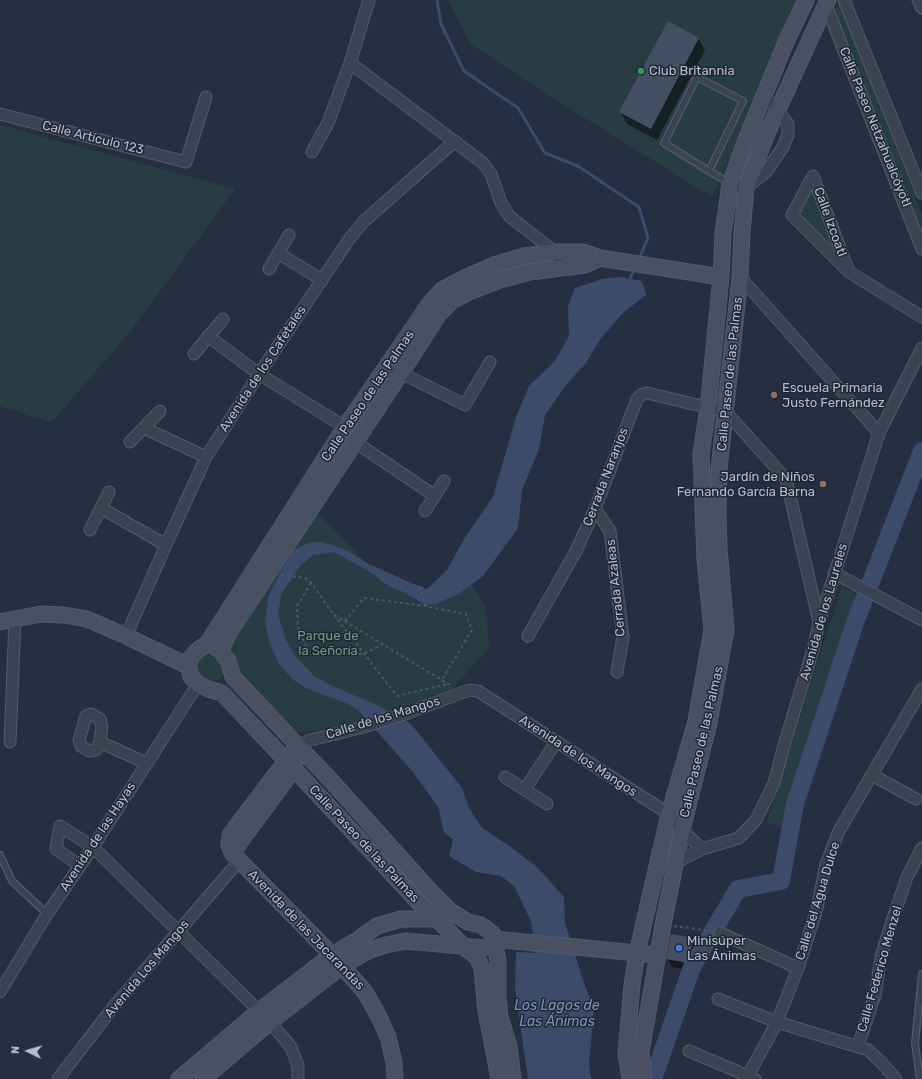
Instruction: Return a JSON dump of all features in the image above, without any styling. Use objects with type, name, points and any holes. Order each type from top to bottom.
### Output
[{"type":"main road","name":"Calle Paseo de las Palmas","points":[[630,1079],[626,1054],[632,985],[637,953],[669,814],[696,721],[712,630],[705,560],[701,454],[708,408],[722,277],[723,233],[730,184],[786,42],[806,0]]},
{"type":"main road","name":"Calle Paseo de las Palmas","points":[[644,1079],[641,1052],[663,925],[682,830],[709,723],[726,630],[719,548],[719,469],[740,277],[746,188],[778,110],[827,2]]},
{"type":"main road","name":"Calle Paseo de las Palmas","points":[[188,666],[192,657],[199,649],[207,644],[345,427],[430,303],[442,290],[462,279],[494,265],[524,256],[555,252],[583,252],[600,258],[722,277]]},
{"type":"main road","name":"Calle Paseo de las Palmas","points":[[494,939],[493,934],[480,925],[468,922],[449,910],[433,894],[326,775],[233,677],[228,661],[221,651],[228,634],[439,314],[452,301],[469,292],[500,280],[530,272],[585,265],[600,258]]},
{"type":"main road","points":[[722,277],[725,271],[730,269],[735,270],[740,277]]},
{"type":"main road","points":[[325,460],[337,468]]},
{"type":"main road","points":[[0,622],[41,614],[64,615],[87,619],[188,666],[191,677],[198,684]]},
{"type":"main road","points":[[207,644],[215,646],[221,651]]},
{"type":"main road","name":"Calle Paseo de las Palmas","points":[[198,684],[222,693],[420,904],[464,947],[477,957],[480,963],[486,1011],[499,1079]]},
{"type":"main road","points":[[236,857],[229,845],[230,835],[290,765],[298,746]]},
{"type":"main road","name":"Avenida de las Jacarandas","points":[[236,857],[332,955],[365,992],[388,1037],[394,1062],[395,1079]]},
{"type":"main road","points":[[179,1079],[259,1011],[332,955],[359,939],[376,926],[401,919],[437,919],[468,922]]},
{"type":"main road","points":[[494,939],[658,954]]},
{"type":"main road","points":[[203,1079],[270,1022],[342,966],[368,951],[386,945],[406,941],[483,948],[490,945],[494,939]]},
{"type":"main road","points":[[494,939],[498,961],[499,1011],[509,1046],[513,1079]]},
{"type":"street","points":[[312,152],[328,123],[350,63],[369,0]]},
{"type":"street","name":"Calle Paseo Netzahualcóyotl","points":[[844,0],[922,193]]},
{"type":"street","points":[[918,0],[922,8]]},
{"type":"street","name":"Calle Paseo Netzahualcóyotl","points":[[827,2],[921,243]]},
{"type":"street","points":[[350,63],[483,163],[491,174],[501,203],[509,216],[555,252],[563,268]]},
{"type":"street","points":[[764,96],[778,110]]},
{"type":"street","name":"Calle Artículo 123","points":[[0,114],[186,162],[206,97]]},
{"type":"street","name":"Avenida de los Cafetales","points":[[126,636],[206,457],[259,374],[362,222],[455,141]]},
{"type":"street","name":"Calle Izcoatl","points":[[849,272],[813,176],[792,215],[849,272],[922,317]]},
{"type":"street","points":[[730,184],[746,188]]},
{"type":"street","points":[[269,269],[289,236]]},
{"type":"street","points":[[278,253],[322,280]]},
{"type":"street","points":[[740,277],[879,433]]},
{"type":"street","points":[[194,354],[223,319]]},
{"type":"street","points":[[208,336],[259,374],[345,427]]},
{"type":"street","name":"Avenida de los Laureles","points":[[676,863],[702,849],[739,838],[756,820],[774,783],[834,573],[879,433],[922,348]]},
{"type":"street","points":[[388,364],[401,373],[465,405],[490,362]]},
{"type":"street","name":"Cerrada Naranjos","points":[[528,636],[576,551],[595,509],[637,399],[646,393],[726,412]]},
{"type":"street","points":[[130,442],[160,411]]},
{"type":"street","points":[[726,412],[786,479],[819,623]]},
{"type":"street","points":[[144,428],[206,457]]},
{"type":"street","points":[[355,442],[435,496]]},
{"type":"street","points":[[425,511],[444,481]]},
{"type":"street","points":[[90,530],[109,492]]},
{"type":"street","points":[[101,508],[166,545]]},
{"type":"street","name":"Cerrada Azaleas","points":[[595,509],[610,531],[623,637],[617,672]]},
{"type":"street","points":[[834,573],[922,620]]},
{"type":"street","points":[[10,742],[15,620]]},
{"type":"street","name":"Avenida de las Hayas","points":[[0,992],[47,914],[93,847],[198,684]]},
{"type":"street","name":"Calle del Agua Dulce","points":[[752,1078],[777,1022],[798,968],[817,909],[826,864],[839,831],[922,689]]},
{"type":"street","name":"Avenida de los Mangos","points":[[469,690],[478,691],[669,814],[682,830]]},
{"type":"street","name":"Calle de los Mangos","points":[[298,746],[310,740],[360,728],[408,713],[469,690]]},
{"type":"street","points":[[100,742],[146,763]]},
{"type":"street","points":[[525,790],[556,742]]},
{"type":"street","points":[[872,775],[916,799]]},
{"type":"street","points":[[505,777],[547,804]]},
{"type":"street","points":[[80,866],[56,849],[60,826],[93,847],[270,1022],[290,1047],[298,1066],[298,1079]]},
{"type":"street","points":[[682,830],[702,849]]},
{"type":"street","name":"Calle Federico Menzel","points":[[858,1046],[875,995],[881,957],[891,924],[907,877],[922,848]]},
{"type":"street","name":"Avenida Los Mangos","points":[[58,1079],[114,1006],[178,932],[236,857]]},
{"type":"street","points":[[720,933],[798,968]]},
{"type":"street","points":[[718,999],[777,1022],[868,1050],[892,1073],[896,1079]]},
{"type":"street","points":[[689,1051],[752,1078]]},
{"type":"lane","points":[[709,171],[743,101],[697,77],[664,143],[709,171],[730,184]]},
{"type":"lane","points":[[0,855],[12,881],[47,914]]},
{"type":"lane","points":[[920,1079],[915,1043],[922,974]]},
{"type":"path","points":[[276,575],[305,578],[311,582],[333,614],[397,696],[448,684]]},
{"type":"path","points":[[311,582],[297,606],[298,628],[309,653],[364,654],[383,644]]},
{"type":"path","points":[[420,586],[425,606]]},
{"type":"path","points":[[345,621],[364,598],[425,606],[466,614],[472,630],[442,680]]},
{"type":"path","points":[[333,614],[448,684],[469,690]]},
{"type":"path","points":[[663,925],[720,933]]},
{"type":"green space","name":"Club Britannia","points":[[448,0],[800,0],[803,2],[712,197],[556,100],[470,43]]},
{"type":"green space","points":[[839,1],[922,214],[922,231],[920,231],[835,10]]},
{"type":"green space","points":[[0,125],[235,189],[130,332],[51,423],[0,406]]},
{"type":"green space","points":[[811,188],[836,253],[797,212]]},
{"type":"green space","name":"Parque de la Señoría","points":[[313,509],[390,587],[403,592],[419,603],[460,593],[472,584],[486,609],[489,648],[450,691],[355,724],[306,732],[289,731],[236,669],[226,651]]},
{"type":"green space","points":[[842,586],[860,597],[784,829],[767,822]]},
{"type":"green space","points":[[209,652],[217,657],[226,670],[214,685],[200,678],[195,668],[202,653]]},
{"type":"water","name":"Los Lagos de Las Ánimas","points":[[620,277],[642,281],[646,295],[624,312],[601,338],[586,363],[566,385],[545,415],[539,449],[522,490],[518,528],[483,576],[460,593],[436,604],[425,605],[403,592],[390,587],[370,572],[334,552],[313,555],[299,567],[281,595],[278,615],[286,640],[295,656],[314,676],[332,686],[375,704],[407,721],[416,730],[462,788],[469,808],[482,828],[537,867],[564,897],[565,923],[584,983],[594,1008],[589,1064],[591,1079],[528,1079],[515,988],[516,952],[536,953],[531,921],[514,886],[501,876],[476,872],[449,856],[453,840],[444,832],[438,807],[413,772],[358,710],[346,703],[306,688],[292,679],[280,665],[270,645],[265,623],[268,598],[281,571],[294,550],[308,543],[323,542],[348,551],[367,563],[427,589],[447,570],[464,539],[493,497],[516,417],[529,386],[555,361],[569,336],[568,306],[575,288],[602,279]]},
{"type":"building","points":[[668,21],[699,38],[651,129],[619,112]]},
{"type":"building","name":"Minisúper Las Ánimas","points":[[671,934],[693,938],[689,963],[666,959]]},
{"type":"waterway","points":[[437,0],[441,24],[464,71],[518,108],[545,153],[578,166],[639,207],[648,238],[639,259]]},
{"type":"waterway","points":[[630,279],[635,268]]},
{"type":"waterway","points":[[653,1079],[692,967],[738,889],[781,881],[795,804],[856,620],[922,451]]},
{"type":"place","name":"Club Britannia","points":[[641,71]]},
{"type":"place","name":"Escuela Primaria Justo Fernández","points":[[774,395]]},
{"type":"place","name":"Jardín de Niños Fernando García Barna","points":[[823,484]]},
{"type":"place","name":"Minisúper Las Ánimas","points":[[679,948]]}]
